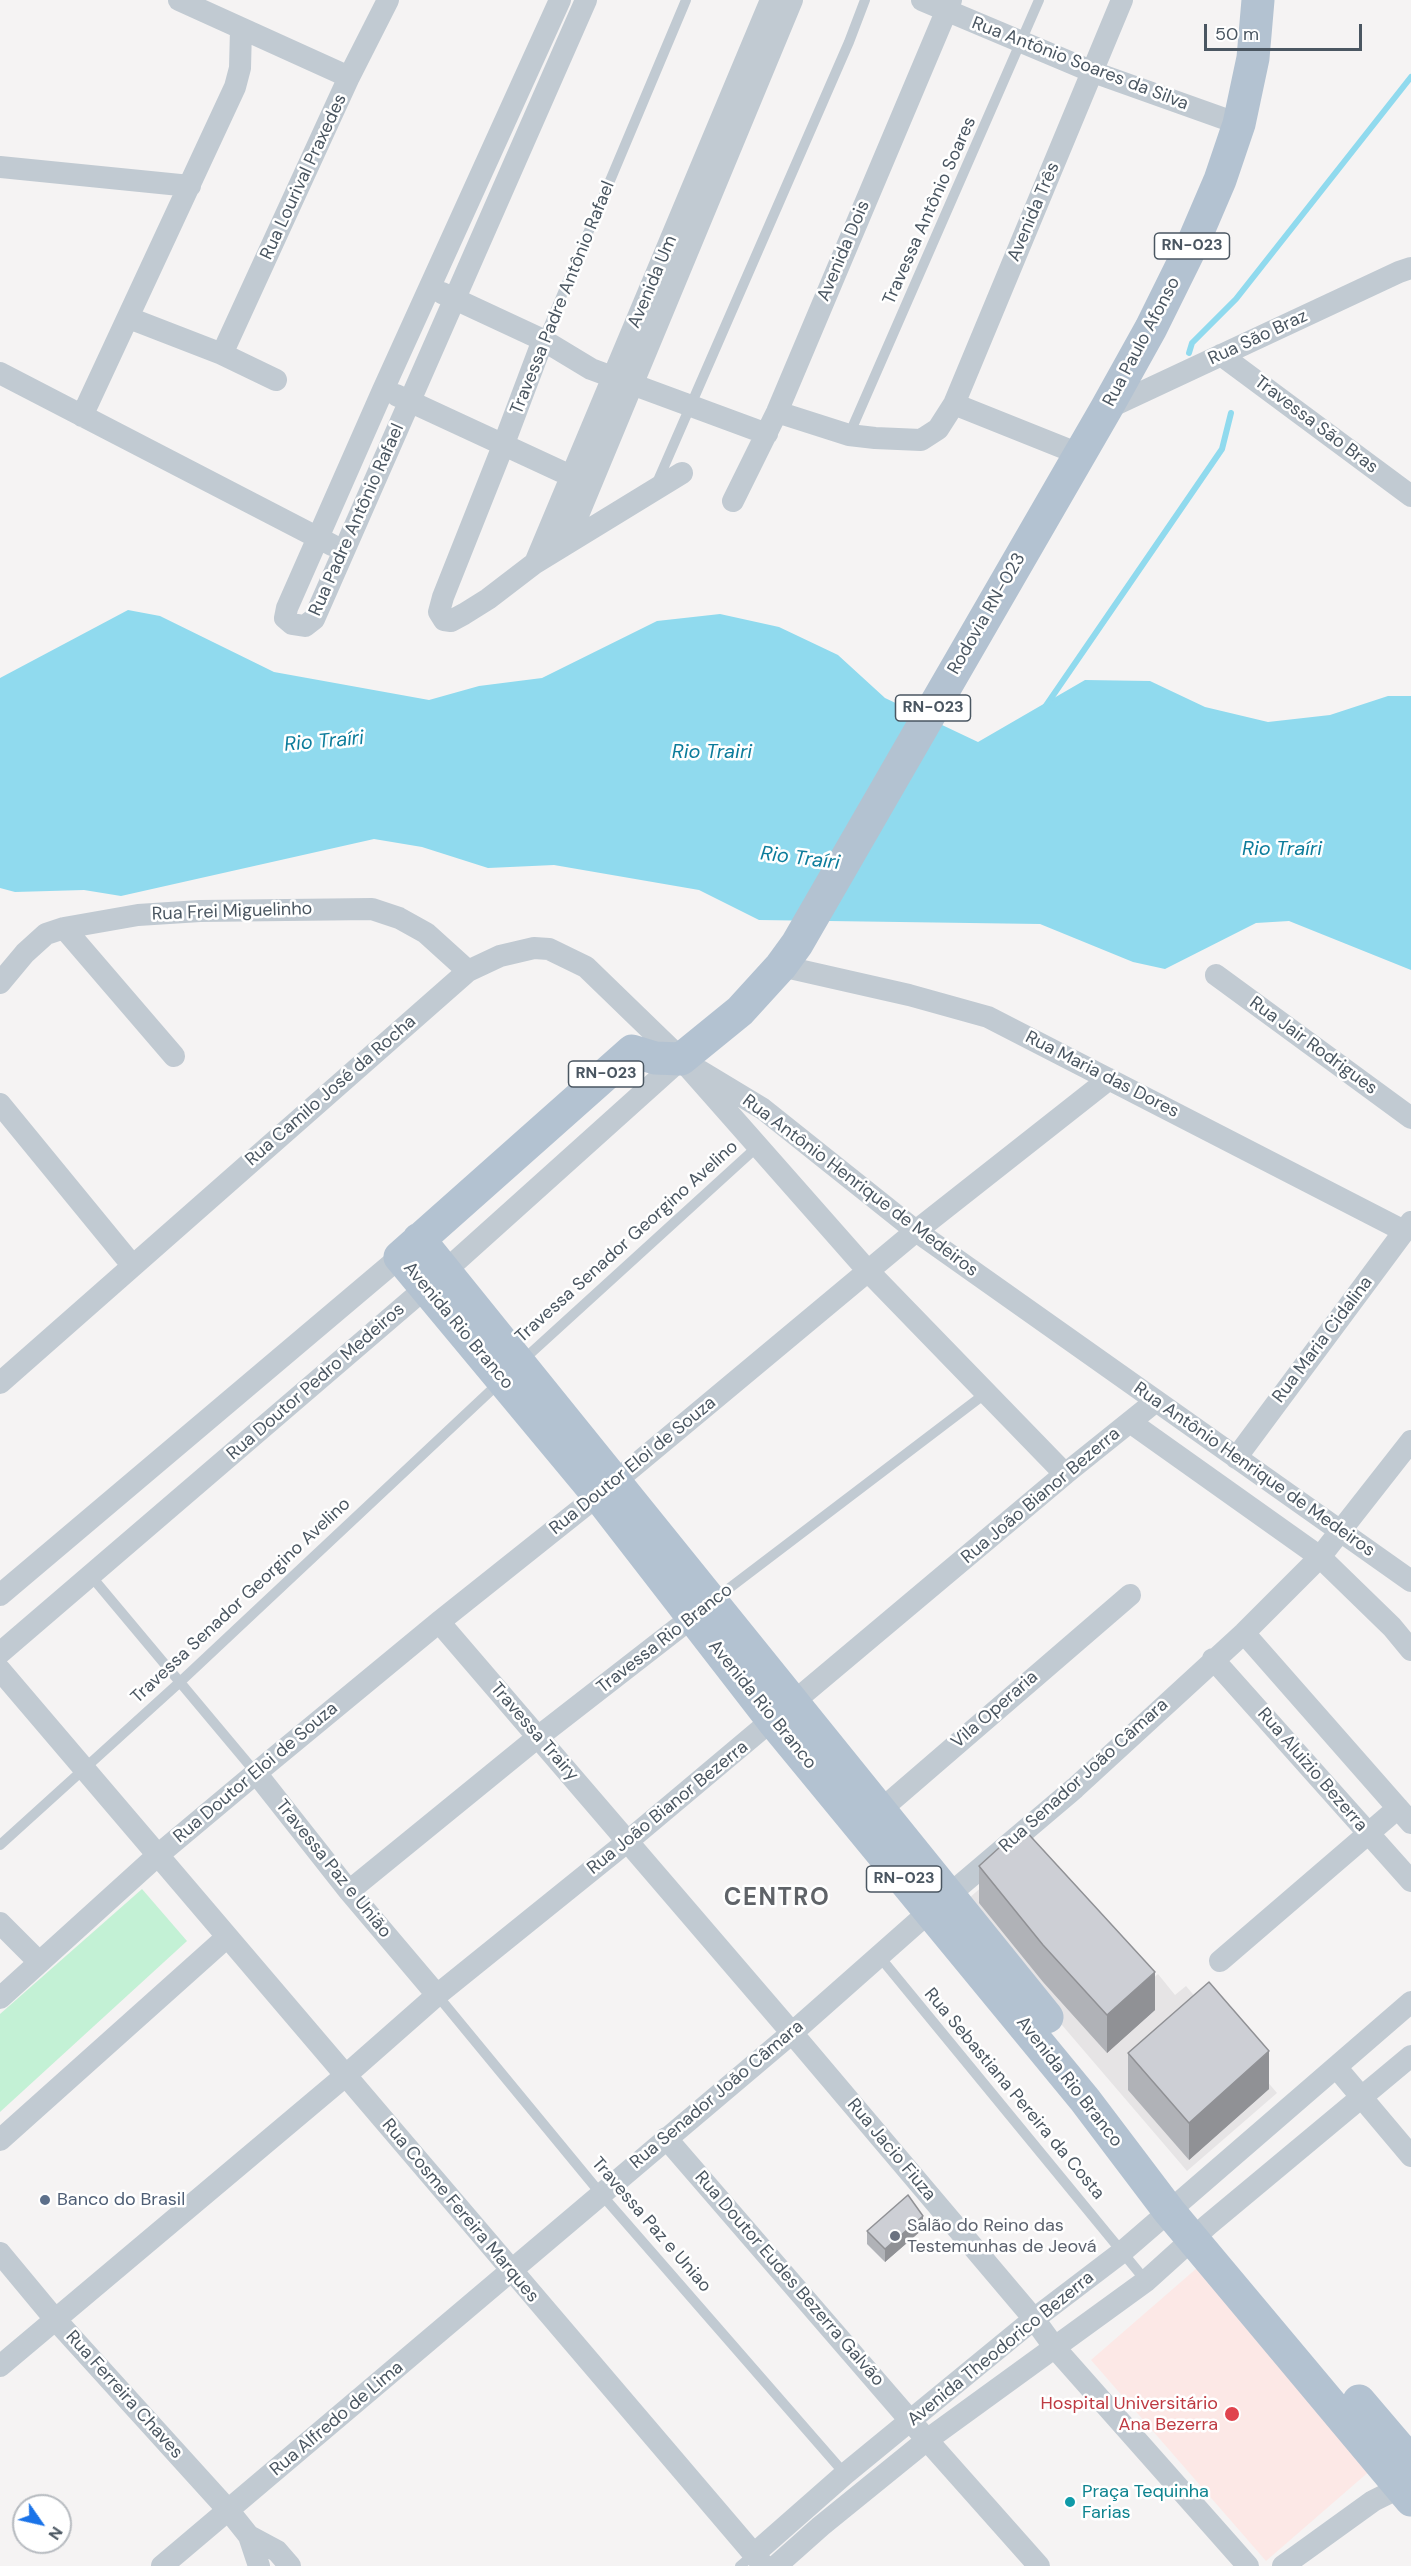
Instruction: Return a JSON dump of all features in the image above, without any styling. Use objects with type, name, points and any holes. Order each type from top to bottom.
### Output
[{"type":"main road","name":"Rua Paulo Afonso","points":[[1074,463],[1151,328],[1193,243],[1220,180],[1239,124],[1251,70],[1258,0]]},
{"type":"main road","name":"Rodovia RN-023","points":[[789,955],[1074,463]]},
{"type":"main road","name":"Rua Doutor Pedro Medeiros","points":[[681,1059],[740,1011],[789,955]]},
{"type":"main road","name":"RN-023","points":[[409,1248],[632,1051],[655,1058],[681,1059]]},
{"type":"main road","name":"Avenida Rio Branco","points":[[409,1248],[607,1488],[939,1903],[1097,2080],[1176,2204],[1405,2471]]},
{"type":"street","points":[[179,0],[350,77]]},
{"type":"street","name":"Rua Lourival Praxedes","points":[[222,354],[388,0]]},
{"type":"street","name":"Rua Padre Antônio Rafael","points":[[560,0],[383,390],[286,612],[285,618],[292,624],[302,627],[311,622],[585,0]]},
{"type":"street","name":"Avenida Um","points":[[535,563],[580,481],[622,382],[658,295],[771,0]]},
{"type":"street","name":"Avenida Um","points":[[658,295],[792,0]]},
{"type":"street","name":"Rua Antônio Soares da Silva","points":[[921,0],[948,5],[1021,43],[1093,72],[1239,124]]},
{"type":"street","name":"Avenida Três","points":[[948,413],[1122,0]]},
{"type":"street","name":"Avenida Dois","points":[[733,501],[777,412],[948,5]]},
{"type":"street","points":[[82,416],[235,87],[240,60],[241,29]]},
{"type":"street","points":[[0,166],[190,186]]},
{"type":"street","name":"Rua São Braz","points":[[1106,409],[1407,268]]},
{"type":"street","points":[[430,287],[543,340],[578,364],[767,435]]},
{"type":"street","points":[[129,318],[222,354],[276,380]]},
{"type":"street","name":"Travessa Padre Antônio Rafael","points":[[535,563],[488,599],[452,621],[444,620],[439,612],[543,340]]},
{"type":"street","name":"Travessa São Bras","points":[[1221,355],[1411,496]]},
{"type":"street","points":[[2,378],[82,416],[344,551]]},
{"type":"street","points":[[383,390],[580,481]]},
{"type":"street","points":[[777,412],[849,435],[921,440],[933,434],[948,413],[1074,463]]},
{"type":"street","points":[[535,563],[682,473]]},
{"type":"street","name":"Avenida Um","points":[[566,544],[580,481]]},
{"type":"street","name":"Rua Frei Miguelinho","points":[[0,983],[40,938],[64,928],[138,915],[179,912],[372,909],[399,918],[426,933],[468,971]]},
{"type":"street","points":[[64,928],[174,1056]]},
{"type":"street","name":"Rua Camilo José da Rocha","points":[[0,1383],[468,971],[500,956],[534,948],[549,949],[567,956],[586,967],[681,1059]]},
{"type":"street","name":"Rua Maria das Dores","points":[[789,955],[909,995],[988,1017],[1408,1227]]},
{"type":"street","name":"Rua Jair Rodrigues","points":[[1216,975],[1411,1118]]},
{"type":"street","name":"Rua Antônio Henrique de Medeiros","points":[[681,1059],[868,1271],[1065,1474]]},
{"type":"street","name":"Rua Antônio Henrique de Medeiros","points":[[681,1059],[763,1109],[916,1231],[1411,1581]]},
{"type":"street","name":"Rua Doutor Pedro Medeiros","points":[[0,1653],[434,1280],[681,1059]]},
{"type":"street","name":"Rua Doutor Eloi de Souza","points":[[0,1998],[158,1855],[256,1773],[607,1488],[916,1231],[1109,1079]]},
{"type":"street","points":[[0,1104],[132,1265]]},
{"type":"street","name":"Rua Maria Cidalina","points":[[1236,1458],[1408,1227]]},
{"type":"street","points":[[2,1589],[409,1248]]},
{"type":"street","name":"Rua João Bianor Bezerra","points":[[0,2366],[54,2318],[345,2076],[437,1995],[628,1841],[1065,1474],[1156,1401]]},
{"type":"street","name":"Rua Antônio Henrique de Medeiros","points":[[1130,1422],[1320,1557],[1402,1626],[1411,1650]]},
{"type":"street","name":"Rua Senador João Câmara","points":[[511,2272],[1075,1788],[1244,1633],[1320,1557],[1410,1447]]},
{"type":"street","name":"Vila Operaria","points":[[871,1818],[1130,1595]]},
{"type":"street","name":"Travessa Rio Branco","points":[[349,1891],[538,1737],[703,1610]]},
{"type":"street","name":"Travessa Trairy","points":[[440,1622],[628,1841]]},
{"type":"street","points":[[1220,1961],[1368,1834],[1404,1816],[1244,1633]]},
{"type":"street","name":"Rua Aluizio Bezerra","points":[[1214,1659],[1411,1881]]},
{"type":"street","name":"Rua Cosme Fereira Marques","points":[[0,1670],[511,2272],[752,2562]]},
{"type":"street","name":"Travessa Paz e União","points":[[256,1773],[349,1891],[437,1995]]},
{"type":"street","name":"Rua Jacio Fiuza","points":[[628,1841],[1034,2319],[1055,2348],[1248,2566]]},
{"type":"street","points":[[0,1923],[39,1962]]},
{"type":"street","points":[[0,2140],[227,1937]]},
{"type":"street","name":"Avenida Theodorico Bezerra","points":[[752,2562],[844,2474],[1034,2319],[1122,2252],[1411,2002]]},
{"type":"street","name":"Avenida Theodorico Bezerra","points":[[776,2566],[821,2526],[927,2440],[1002,2383],[1055,2348],[1146,2281],[1411,2056]]},
{"type":"street","points":[[1336,2067],[1411,2156]]},
{"type":"street","name":"Rua Doutor Eudes Bezerra Galvão","points":[[666,2138],[1039,2566]]},
{"type":"street","name":"Rua Ferreira Chaves","points":[[0,2253],[54,2318],[229,2511],[249,2536],[259,2566]]},
{"type":"street","name":"Rua Alfredo de Lima","points":[[162,2566],[511,2272]]},
{"type":"street","points":[[1283,2566],[1373,2501],[1405,2471]]},
{"type":"street","name":"Rua Ferreira Chaves","points":[[249,2536],[277,2551],[290,2566]]},
{"type":"lane","name":"Travessa Padre Antônio Rafael","points":[[543,340],[686,0]]},
{"type":"lane","points":[[654,490],[692,407],[865,0]]},
{"type":"lane","name":"Travessa Antônio Soares","points":[[849,435],[1039,0]]},
{"type":"lane","name":"Travessa Senador Georgino Avelino","points":[[0,1845],[180,1682],[511,1371],[757,1147]]},
{"type":"lane","name":"Travessa Rio Branco","points":[[703,1610],[986,1393]]},
{"type":"lane","name":"Travessa Paz e União","points":[[91,1576],[256,1773]]},
{"type":"lane","name":"Rua Sebastiana Pereira da Costa","points":[[879,1956],[1146,2281]]},
{"type":"lane","name":"Travessa Paz e Uniao","points":[[437,1995],[602,2194],[844,2474]]},
{"type":"shaded area","points":[[1023,1851],[1141,1989],[1158,1974],[1175,1995],[1186,1986],[1277,2093],[1187,2171],[960,1906]]},
{"type":"shaded area","name":"Hospital Universitário Ana Bezerra","points":[[1197,2268],[1372,2469],[1266,2561],[1091,2360]]},
{"type":"green space","points":[[142,1889],[187,1941],[0,2112],[0,2014]]},
{"type":"water","name":"Rio Trairi","points":[[128,610],[160,616],[274,672],[429,700],[479,686],[542,678],[657,621],[720,614],[779,627],[838,655],[885,698],[978,742],[1085,680],[1150,681],[1205,707],[1268,722],[1330,715],[1388,696],[1411,696],[1411,970],[1289,921],[1256,923],[1165,969],[1133,962],[1040,924],[759,920],[699,890],[554,865],[488,868],[422,847],[374,839],[121,896],[84,890],[15,892],[0,888],[0,678]]},
{"type":"building","points":[[1022,1827],[1155,1972],[1107,2015],[1043,1945],[979,1866]]},
{"type":"building","points":[[1209,1982],[1269,2051],[1189,2123],[1128,2053]]},
{"type":"building","points":[[908,2195],[923,2216],[885,2249],[867,2231]]},
{"type":"waterway","points":[[1189,353],[1192,343],[1236,299],[1411,77]]},
{"type":"waterway","points":[[1045,707],[1222,449],[1231,413]]},
{"type":"place","name":"Banco do Brasil","points":[[45,2200]]},
{"type":"place","name":"Salão do Reino das Testemunhas de Jeová","points":[[895,2236]]},
{"type":"place","name":"Hospital Universitário Ana Bezerra","points":[[1232,2414]]},
{"type":"place","name":"Praça Tequinha Farias","points":[[1070,2502]]},
{"type":"district","name":"CENTRO","points":[[777,1899]]},
{"type":"water label","name":"Rio Traíri","points":[[324,742]]},
{"type":"water label","name":"Rio Traíri","points":[[1282,850]]},
{"type":"water label","name":"Rio Traíri","points":[[800,859]]}]
